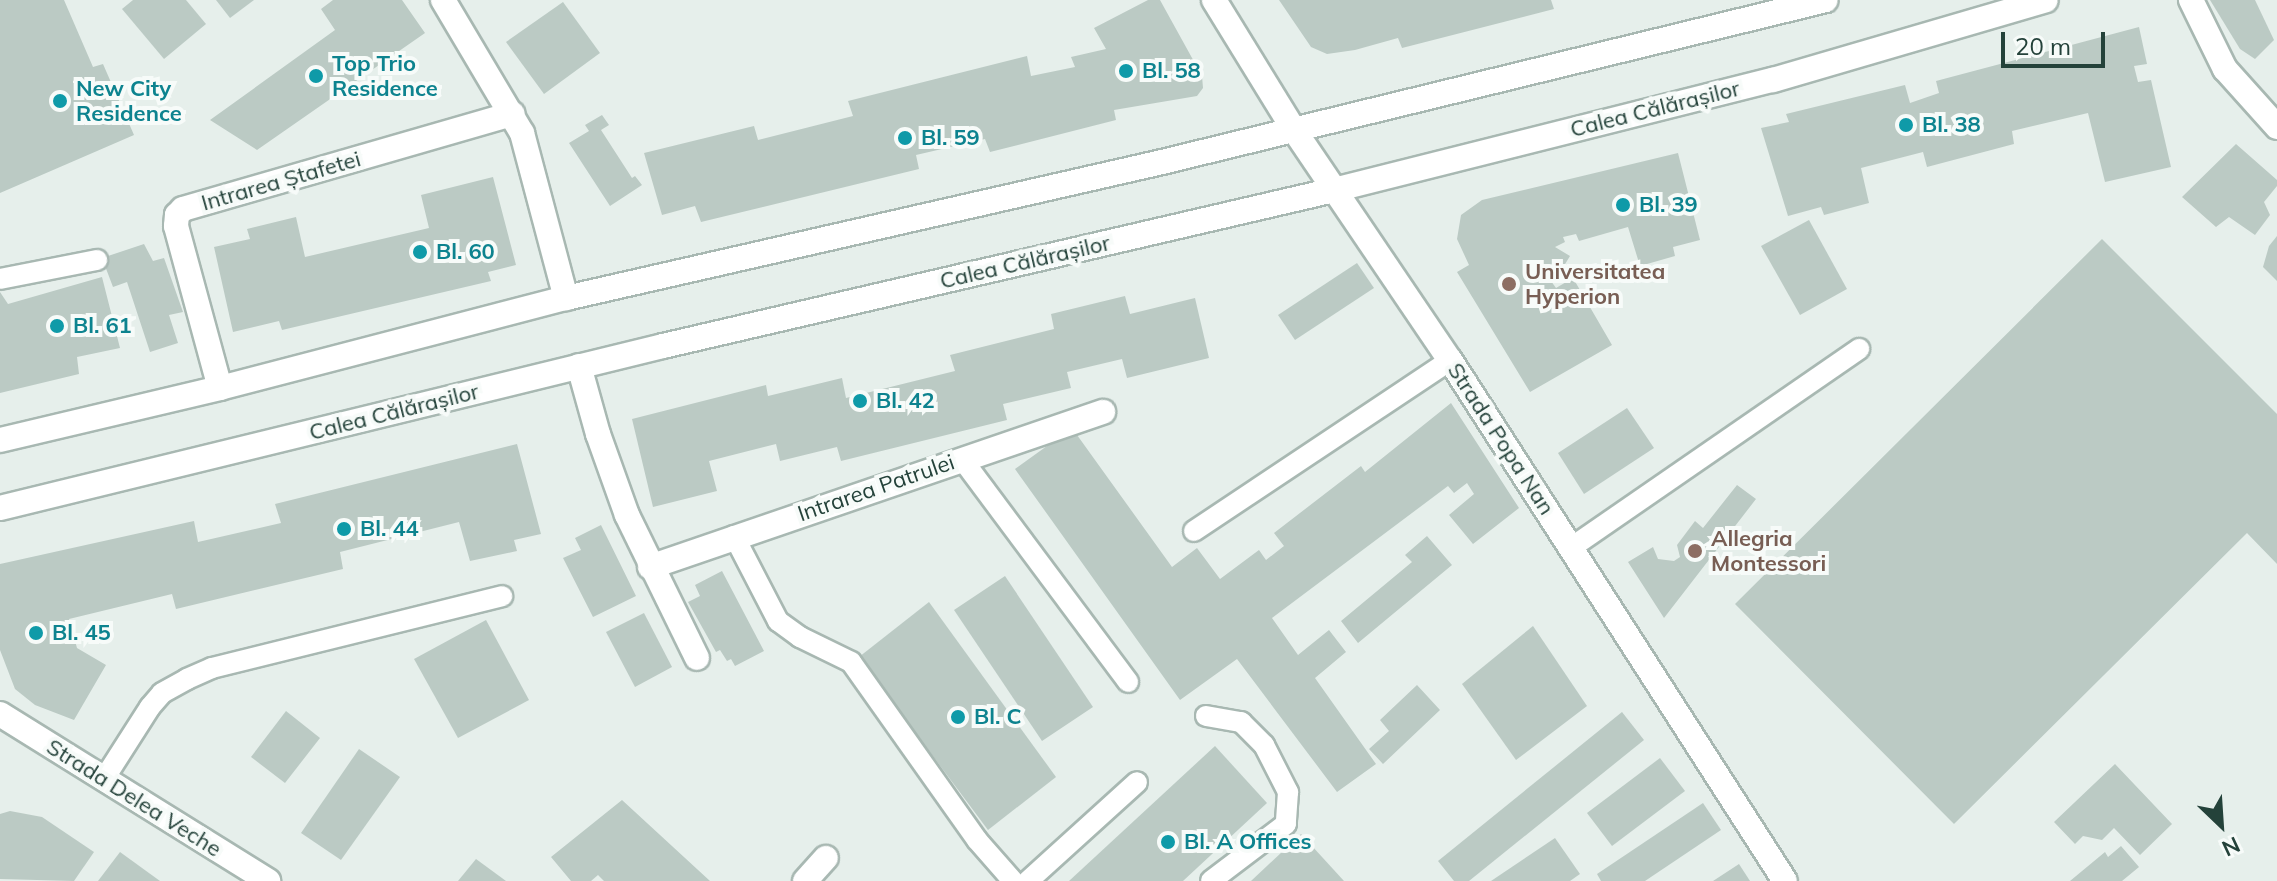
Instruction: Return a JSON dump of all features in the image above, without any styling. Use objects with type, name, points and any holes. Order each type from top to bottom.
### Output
[{"type":"main road","points":[[443,0],[522,133],[566,298]]},
{"type":"main road","name":"Strada Popa Nan","points":[[1214,0],[1294,130],[1450,360],[1785,881]]},
{"type":"main road","points":[[0,440],[220,388],[566,298],[1294,130],[1826,0]]},
{"type":"main road","name":"Calea Călărașilor","points":[[0,508],[579,366],[1334,190],[1773,80],[2046,0]]},
{"type":"main road","points":[[2191,0],[2225,69],[2277,127]]},
{"type":"main road","name":"Intrarea Ștafetei","points":[[220,388],[176,226],[177,215],[183,209],[513,114]]},
{"type":"main road","points":[[579,366],[598,434],[650,567],[697,658]]},
{"type":"main road","name":"Intrarea Patrulei","points":[[650,567],[1103,412]]},
{"type":"main road","name":"Strada Delea Veche","points":[[0,714],[268,881]]},
{"type":"main road","points":[[805,881],[826,858]]},
{"type":"lane","points":[[0,279],[97,260]]},
{"type":"lane","points":[[1572,547],[1859,349]]},
{"type":"lane","points":[[1194,531],[1450,360]]},
{"type":"lane","points":[[962,459],[1128,682]]},
{"type":"lane","points":[[734,536],[778,621],[800,637],[851,662],[977,840],[1013,881]]},
{"type":"lane","points":[[104,779],[150,707],[162,693],[187,679],[212,668],[502,596]]},
{"type":"lane","points":[[1206,716],[1241,722],[1264,745],[1288,792],[1286,824],[1211,881]]},
{"type":"lane","points":[[1028,881],[1137,782]]},
{"type":"building","name":"New City Residence","points":[[0,0],[64,0],[93,67],[103,64],[134,135],[0,193]]},
{"type":"building","points":[[133,0],[186,0],[206,24],[164,59],[122,9]]},
{"type":"building","points":[[216,0],[254,0],[230,18]]},
{"type":"building","name":"Top Trio Residence","points":[[333,0],[402,0],[425,33],[257,150],[210,120],[335,30],[321,9]]},
{"type":"building","name":"Bl. 59","points":[[1148,0],[1160,0],[1202,76],[1203,88],[1197,96],[1114,110],[1116,120],[990,152],[985,139],[916,155],[919,169],[701,222],[695,206],[662,215],[644,153],[754,126],[758,140],[853,116],[848,101],[1027,56],[1031,76],[1075,67],[1071,57],[1106,49],[1094,28]]},
{"type":"building","points":[[1279,0],[1551,0],[1554,9],[1402,48],[1398,38],[1327,54],[1311,47]]},
{"type":"building","points":[[2210,0],[2255,0],[2274,40],[2255,59],[2240,49]]},
{"type":"building","points":[[563,2],[600,53],[544,94],[506,42]]},
{"type":"building","name":"Bl. 38","points":[[2139,27],[2147,64],[2134,66],[2138,82],[2151,80],[2171,167],[2105,182],[2088,113],[2012,131],[2014,144],[1927,167],[1923,152],[1861,168],[1869,203],[1824,215],[1821,207],[1788,216],[1761,128],[1789,122],[1786,114],[1905,85],[1910,103],[1939,93],[1936,81]]},
{"type":"building","points":[[602,115],[609,125],[601,130],[632,178],[635,176],[642,185],[610,206],[569,143],[589,131],[585,125]]},
{"type":"building","points":[[2236,144],[2277,180],[2277,186],[2264,202],[2270,215],[2255,235],[2229,217],[2216,227],[2182,197]]},
{"type":"building","name":"Universitatea Hyperion","points":[[1678,153],[1700,240],[1673,247],[1675,256],[1640,266],[1628,227],[1579,241],[1576,234],[1563,237],[1565,242],[1555,247],[1570,256],[1559,274],[1549,270],[1551,281],[1556,288],[1573,278],[1612,345],[1530,392],[1457,272],[1469,265],[1457,239],[1461,215],[1482,200]]},
{"type":"building","name":"Bl. 60","points":[[493,177],[516,265],[488,272],[491,281],[282,330],[279,321],[233,332],[214,247],[250,239],[247,229],[296,217],[305,257],[429,228],[421,195]]},
{"type":"building","points":[[1809,220],[1847,289],[1800,315],[1761,246]]},
{"type":"building","points":[[2277,236],[2277,281],[2263,267],[2269,246]]},
{"type":"building","points":[[2102,239],[2277,414],[2277,564],[2247,533],[1954,824],[1735,604]]},
{"type":"building","points":[[144,244],[153,261],[164,258],[183,312],[169,315],[178,343],[150,352],[127,282],[113,287],[102,258]]},
{"type":"building","points":[[1357,263],[1374,288],[1295,340],[1278,315]]},
{"type":"building","name":"Bl. 61","points":[[102,277],[120,348],[77,357],[79,374],[0,393],[0,292],[8,304]]},
{"type":"building","name":"Bl. 42","points":[[1125,296],[1130,314],[1195,298],[1209,358],[1127,378],[1122,359],[1067,372],[1071,388],[1003,404],[1007,420],[841,461],[837,447],[780,461],[776,444],[709,461],[717,491],[653,507],[632,419],[766,385],[768,396],[842,378],[846,398],[955,371],[950,355],[1054,329],[1051,314]]},
{"type":"building","points":[[1451,403],[1519,508],[1473,544],[1449,515],[1474,494],[1467,483],[1454,493],[1448,486],[1272,618],[1298,655],[1329,630],[1346,652],[1315,678],[1376,764],[1337,792],[1237,659],[1180,700],[1015,469],[1072,428],[1172,567],[1197,548],[1220,579],[1259,550],[1266,560],[1284,546],[1274,533],[1361,466],[1365,472]]},
{"type":"building","points":[[1627,408],[1654,448],[1584,494],[1558,453]]},
{"type":"building","name":"Bl. 44","points":[[517,444],[541,534],[514,540],[517,551],[470,561],[459,522],[340,552],[343,569],[176,609],[172,594],[69,619],[77,648],[106,665],[74,720],[35,705],[15,689],[0,650],[0,564],[194,521],[198,542],[281,523],[275,504]]},
{"type":"building","name":"Allegria Montessori","points":[[1737,485],[1756,499],[1664,618],[1628,562],[1653,547],[1658,559],[1674,561],[1680,557],[1677,545],[1695,521],[1703,528]]},
{"type":"building","points":[[601,525],[636,596],[593,617],[563,558],[581,550],[575,538]]},
{"type":"building","points":[[1427,536],[1452,565],[1358,643],[1341,621],[1412,562],[1405,555]]},
{"type":"building","points":[[722,571],[764,651],[735,666],[731,659],[727,661],[720,650],[716,652],[688,602],[700,596],[695,585]]},
{"type":"building","points":[[1005,576],[1093,707],[1042,741],[954,610]]},
{"type":"building","name":"Bl. C","points":[[929,602],[1056,777],[988,830],[859,657]]},
{"type":"building","points":[[644,613],[672,667],[635,687],[606,632]]},
{"type":"building","points":[[486,620],[529,700],[458,738],[414,659]]},
{"type":"building","points":[[1533,626],[1587,706],[1516,760],[1462,684]]},
{"type":"building","points":[[1417,685],[1440,710],[1383,764],[1369,749],[1389,731],[1380,720]]},
{"type":"building","points":[[286,711],[320,738],[285,783],[251,757]]},
{"type":"building","points":[[1622,712],[1644,740],[1469,881],[1454,881],[1438,861]]},
{"type":"building","name":"Bl. A Offices","points":[[1215,746],[1267,803],[1183,881],[1069,881]]},
{"type":"building","points":[[359,749],[400,777],[341,860],[301,833]]},
{"type":"building","points":[[1660,758],[1685,791],[1612,846],[1587,813]]},
{"type":"building","points":[[2115,764],[2172,824],[2140,855],[2114,828],[2102,840],[2083,836],[2075,844],[2054,822]]},
{"type":"building","points":[[622,800],[710,881],[604,881],[598,875],[591,881],[571,881],[551,857]]},
{"type":"building","points":[[1703,803],[1721,830],[1645,881],[1601,881],[1597,874]]},
{"type":"building","points":[[10,811],[42,817],[94,852],[74,881],[0,879],[0,814]]},
{"type":"building","points":[[1301,834],[1344,881],[1251,881]]},
{"type":"building","points":[[1555,838],[1580,874],[1570,881],[1491,881]]},
{"type":"building","points":[[2121,846],[2139,867],[2122,881],[2070,881],[2105,852],[2108,857]]},
{"type":"building","points":[[120,852],[160,881],[98,881]]},
{"type":"building","points":[[476,859],[506,881],[458,881]]},
{"type":"building","points":[[1739,864],[1750,881],[1713,881]]},
{"type":"place","name":"Bl. 58","points":[[1126,71]]},
{"type":"place","name":"Top Trio Residence","points":[[316,76]]},
{"type":"place","name":"New City Residence","points":[[60,101]]},
{"type":"place","name":"Bl. 38","points":[[1906,125]]},
{"type":"place","name":"Bl. 59","points":[[905,138]]},
{"type":"place","name":"Bl. 39","points":[[1623,205]]},
{"type":"place","name":"Bl. 60","points":[[420,252]]},
{"type":"place","name":"Universitatea Hyperion","points":[[1509,284]]},
{"type":"place","name":"Bl. 61","points":[[57,326]]},
{"type":"place","name":"Bl. 42","points":[[860,401]]},
{"type":"place","name":"Bl. 44","points":[[344,529]]},
{"type":"place","name":"Allegria Montessori","points":[[1695,551]]},
{"type":"place","name":"Bl. 45","points":[[36,633]]},
{"type":"place","name":"Bl. C","points":[[958,717]]},
{"type":"place","name":"Bl. A Offices","points":[[1168,842]]}]
